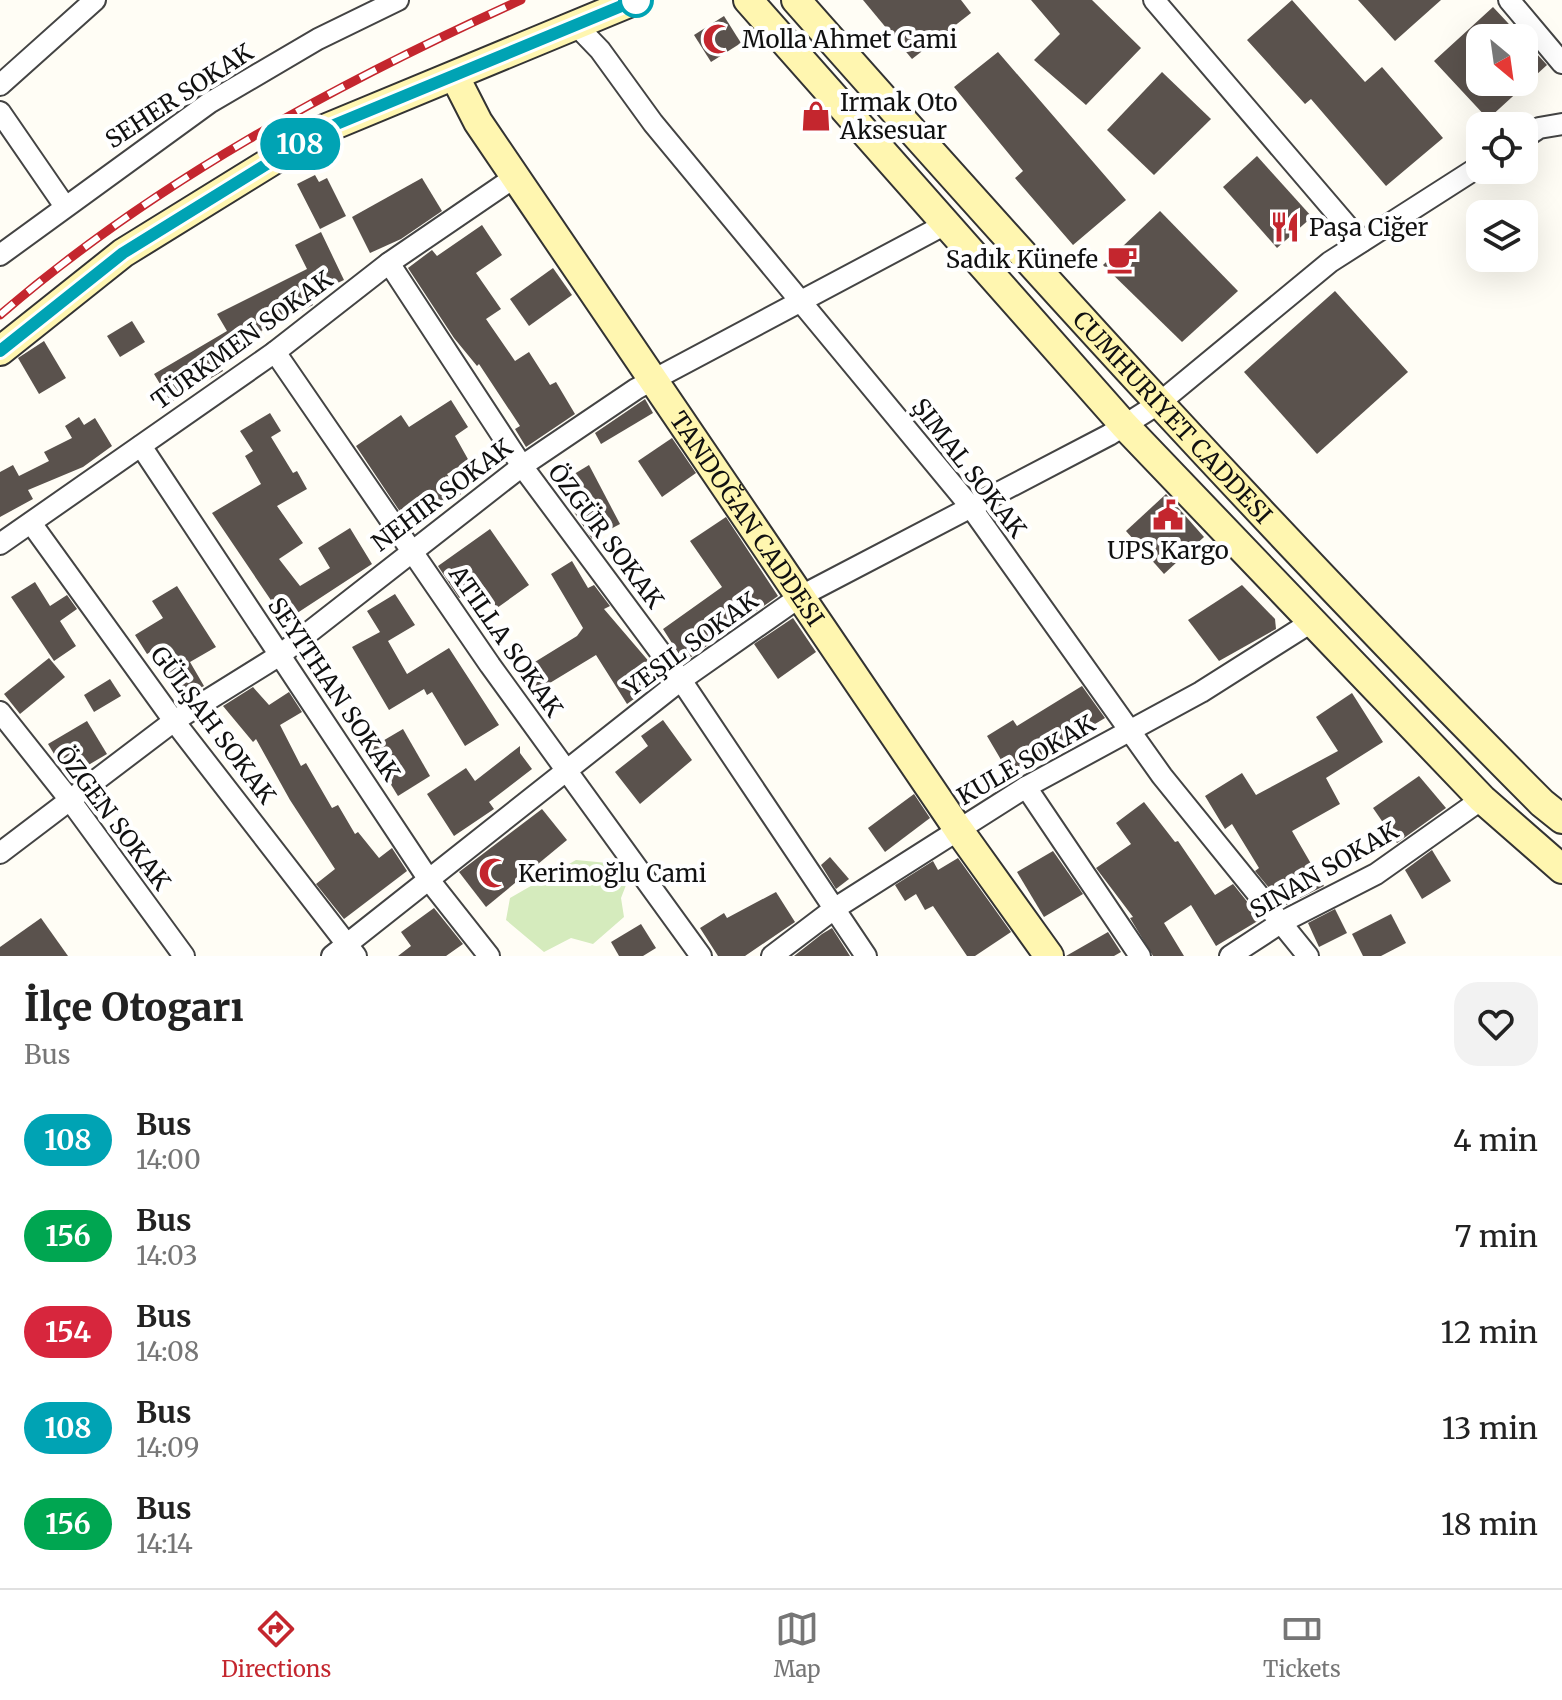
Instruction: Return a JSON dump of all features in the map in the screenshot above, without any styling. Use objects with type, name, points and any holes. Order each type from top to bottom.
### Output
[{"type":"main road","points":[[0,351],[123,253],[322,130],[455,77],[574,23],[636,0]]},
{"type":"main road","points":[[748,0],[1124,425],[1482,799],[1562,869]]},
{"type":"main road","name":"CUMHURIYET CADDESI","points":[[796,0],[976,205],[1158,404],[1341,598],[1542,803],[1562,819]]},
{"type":"main road","name":"TANDOĞAN CADDESI","points":[[455,77],[478,122],[515,177],[958,829],[1049,956]]},
{"type":"street","points":[[0,85],[95,0]]},
{"type":"street","name":"SEHER SOKAK","points":[[0,255],[64,205],[209,103],[318,39],[398,0]]},
{"type":"street","points":[[1154,0],[1361,242]]},
{"type":"street","points":[[1509,0],[1562,63]]},
{"type":"street","name":"ŞIMAL SOKAK","points":[[574,23],[600,50],[653,123],[970,506],[1129,731],[1308,956]]},
{"type":"street","points":[[0,112],[64,205]]},
{"type":"street","points":[[1538,129],[1562,124]]},
{"type":"street","name":"YEŞIL SOKAK","points":[[345,952],[429,880],[681,680],[801,596],[1158,404],[1330,262],[1466,175]]},
{"type":"street","name":"TÜRKMEN SOKAK","points":[[0,544],[275,352],[389,263],[515,177]]},
{"type":"street","name":"NEHIR SOKAK","points":[[0,853],[174,721],[280,655],[522,466],[636,389],[944,225]]},
{"type":"street","name":"ÖZGÜR SOKAK","points":[[389,263],[522,466],[681,680],[866,956]]},
{"type":"street","name":"ATILLA SOKAK","points":[[275,352],[411,550],[701,956]]},
{"type":"street","name":"SEYITHAN SOKAK","points":[[141,446],[429,880],[489,956]]},
{"type":"street","name":"GÜLŞAH SOKAK","points":[[31,523],[345,952]]},
{"type":"street","name":"KULE SOKAK","points":[[772,956],[834,909],[958,829],[1026,787],[1201,692],[1313,621]]},
{"type":"street","name":"ÖZGEN SOKAK","points":[[0,712],[70,800],[184,956]]},
{"type":"street","points":[[1026,787],[1140,956]]},
{"type":"street","name":"SINAN SOKAK","points":[[1230,956],[1282,922],[1376,874],[1482,799]]},
{"type":"green space","points":[[576,860],[618,864],[628,880],[621,898],[624,917],[593,944],[571,938],[544,952],[506,920],[510,898]]},
{"type":"building","points":[[863,0],[961,0],[971,13],[912,59]]},
{"type":"building","points":[[1031,0],[1092,0],[1141,48],[1086,105],[1034,60],[1060,34]]},
{"type":"building","points":[[1292,0],[1365,82],[1382,67],[1443,138],[1386,186],[1311,99],[1305,104],[1247,40]]},
{"type":"building","points":[[1358,0],[1441,0],[1395,41]]},
{"type":"building","points":[[1493,7],[1509,24],[1474,24]]},
{"type":"building","name":"Molla Ahmet Cami","points":[[724,16],[741,43],[711,62],[694,35]]},
{"type":"building","points":[[1466,32],[1466,95],[1434,61]]},
{"type":"building","points":[[998,52],[1126,200],[1073,245],[1015,178],[1023,171],[954,87]]},
{"type":"building","points":[[1538,55],[1547,65],[1538,73]]},
{"type":"building","points":[[1162,72],[1211,119],[1154,175],[1107,130]]},
{"type":"building","points":[[1467,96],[1513,96],[1496,112],[1481,112]]},
{"type":"building","points":[[1257,156],[1312,217],[1277,248],[1223,187]]},
{"type":"building","points":[[315,175],[319,182],[327,178],[346,216],[320,229],[297,184]]},
{"type":"building","points":[[422,178],[442,211],[401,239],[370,253],[352,217]]},
{"type":"building","points":[[1160,211],[1238,291],[1182,342],[1103,265]]},
{"type":"building","points":[[482,225],[502,255],[476,273],[501,309],[486,319],[515,361],[529,352],[550,385],[556,382],[575,414],[526,447],[515,429],[520,426],[479,364],[477,366],[454,338],[408,268],[432,250],[437,256]]},
{"type":"building","points":[[321,232],[344,280],[308,297],[313,305],[261,331],[217,361],[223,371],[171,402],[154,374],[227,331],[217,314],[307,269],[295,245]]},
{"type":"building","points":[[553,268],[572,295],[529,326],[510,299]]},
{"type":"building","points":[[1335,291],[1408,372],[1317,454],[1244,372]]},
{"type":"building","points":[[132,321],[145,342],[120,357],[107,336]]},
{"type":"building","points":[[44,341],[66,378],[39,394],[18,358]]},
{"type":"building","points":[[645,399],[653,413],[601,444],[595,433]]},
{"type":"building","points":[[451,400],[468,427],[455,436],[469,461],[447,474],[461,494],[411,528],[356,446],[401,415],[409,427]]},
{"type":"building","points":[[270,413],[281,431],[271,437],[293,473],[297,471],[307,489],[277,506],[303,543],[279,559],[300,586],[330,568],[318,548],[350,528],[372,564],[285,621],[212,513],[261,484],[245,456],[253,451],[240,431]]},
{"type":"building","points":[[79,417],[84,425],[95,418],[112,446],[83,467],[28,490],[33,499],[0,517],[0,472],[13,465],[19,476],[49,461],[44,452],[72,438],[65,426]]},
{"type":"building","points":[[672,438],[696,473],[662,497],[638,461]]},
{"type":"building","points":[[589,465],[620,524],[592,539],[556,485]]},
{"type":"building","points":[[1166,494],[1204,537],[1164,574],[1126,531]]},
{"type":"building","points":[[726,517],[778,596],[684,662],[663,629],[722,587],[690,541]]},
{"type":"building","points":[[490,529],[529,585],[497,608],[481,585],[459,598],[438,566]]},
{"type":"building","points":[[572,561],[588,588],[594,585],[610,606],[604,609],[663,678],[627,704],[596,655],[530,695],[517,673],[577,636],[583,628],[551,574]]},
{"type":"building","points":[[35,582],[50,606],[67,595],[77,609],[60,621],[76,646],[54,661],[11,597]]},
{"type":"building","points":[[1242,585],[1275,619],[1276,629],[1219,661],[1188,620]]},
{"type":"building","points":[[177,586],[216,647],[190,662],[204,686],[180,699],[152,651],[147,654],[135,635],[163,618],[152,601]]},
{"type":"building","points":[[395,594],[415,625],[388,641],[407,674],[449,648],[499,725],[465,746],[432,692],[427,695],[424,689],[389,710],[352,647],[380,632],[367,611]]},
{"type":"building","points":[[793,618],[816,652],[778,679],[754,644]]},
{"type":"building","points":[[49,658],[65,677],[20,714],[4,694]]},
{"type":"building","points":[[110,679],[121,696],[94,712],[84,695]]},
{"type":"building","points":[[1082,686],[1105,718],[1010,775],[987,736],[1013,720],[1017,726]]},
{"type":"building","points":[[253,687],[269,705],[289,692],[302,712],[280,725],[301,766],[306,763],[332,808],[338,805],[355,834],[358,832],[379,858],[392,848],[407,871],[344,919],[316,884],[335,869],[290,800],[256,739],[253,742],[223,706]]},
{"type":"building","points":[[1352,693],[1383,742],[1326,778],[1340,804],[1292,831],[1324,886],[1284,906],[1255,871],[1259,868],[1232,824],[1225,829],[1205,796],[1242,773],[1256,795],[1338,751],[1316,717]]},
{"type":"building","points":[[663,720],[692,760],[640,804],[615,772],[648,746],[641,736]]},
{"type":"building","points":[[87,721],[107,754],[68,777],[48,744]]},
{"type":"building","points":[[403,729],[430,776],[398,796],[369,749]]},
{"type":"building","points":[[520,746],[520,753],[532,769],[489,802],[494,809],[454,836],[427,794],[466,768],[475,781]]},
{"type":"building","points":[[1419,776],[1446,808],[1397,843],[1373,808]]},
{"type":"building","points":[[914,794],[930,818],[885,852],[868,828]]},
{"type":"building","points":[[1144,802],[1175,842],[1178,841],[1215,895],[1233,884],[1261,919],[1216,946],[1191,905],[1164,923],[1184,956],[1153,956],[1130,918],[1133,917],[1096,868],[1131,844],[1116,823]]},
{"type":"building","points":[[542,809],[567,840],[486,907],[459,872]]},
{"type":"building","points":[[1432,850],[1451,881],[1422,899],[1405,870]]},
{"type":"building","points":[[1053,851],[1083,894],[1044,917],[1017,872]]},
{"type":"building","points":[[830,857],[849,879],[836,889],[821,865]]},
{"type":"building","points":[[958,858],[1011,932],[975,956],[967,956],[933,906],[925,910],[916,894],[905,901],[895,885],[933,861],[938,870]]},
{"type":"building","points":[[776,892],[795,922],[745,956],[718,956],[700,928],[724,913],[727,918]]},
{"type":"building","points":[[434,908],[463,944],[446,956],[398,956],[411,946],[401,932]]},
{"type":"building","points":[[1335,909],[1347,933],[1319,947],[1308,923]]},
{"type":"building","points":[[1391,914],[1406,943],[1381,956],[1363,956],[1352,934]]},
{"type":"building","points":[[41,918],[68,956],[0,956],[0,947]]},
{"type":"building","points":[[641,924],[656,948],[643,956],[619,956],[611,942]]},
{"type":"building","points":[[832,928],[850,956],[794,956],[822,934]]},
{"type":"building","points":[[1108,932],[1121,952],[1114,956],[1066,956]]},
{"type":"railway","points":[[0,315],[120,221],[249,139],[383,66],[521,0]]},
{"type":"bus line","name":"108","points":[[0,351],[123,253],[322,130],[455,77],[574,23],[636,0]]},
{"type":"place","name":"Molla Ahmet Cami","points":[[718,39]]},
{"type":"place","name":"Irmak Oto Aksesuar","points":[[816,116]]},
{"type":"place","name":"Paşa Ciğer","points":[[1285,227]]},
{"type":"place","name":"Sadık Künefe","points":[[1122,259]]},
{"type":"place","name":"UPS Kargo","points":[[1168,515]]},
{"type":"place","name":"Kerimoğlu Cami","points":[[494,873]]}]
